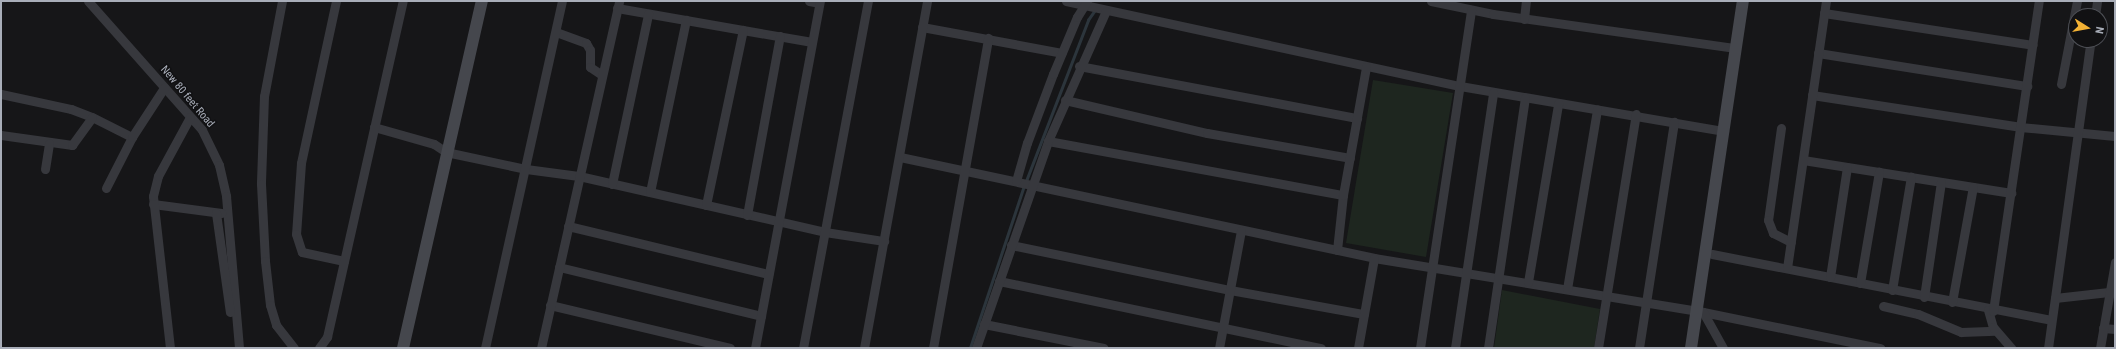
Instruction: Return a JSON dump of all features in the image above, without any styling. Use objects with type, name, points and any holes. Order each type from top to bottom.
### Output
[{"type":"street","name":"New 80 feet Road","points":[[88,1],[202,130],[219,165],[228,213],[239,348]]},
{"type":"street","points":[[282,1],[264,96],[261,184],[265,261],[270,305],[276,325],[294,348]]},
{"type":"street","points":[[336,1],[301,163],[296,234],[302,252],[344,261]]},
{"type":"street","points":[[319,348],[327,337],[403,1]]},
{"type":"street","points":[[403,348],[446,152],[482,1]]},
{"type":"street","points":[[485,348],[526,169],[562,1]]},
{"type":"street","points":[[754,348],[820,2],[809,1]]},
{"type":"street","points":[[803,348],[868,1]]},
{"type":"street","points":[[864,348],[900,157],[927,1]]},
{"type":"street","points":[[1066,1],[1086,4],[1102,10],[1366,67],[1493,93],[1558,104],[1636,114],[1724,131]]},
{"type":"street","points":[[1431,1],[1524,19],[1736,48]]},
{"type":"street","points":[[1524,19],[1526,1]]},
{"type":"street","points":[[1698,348],[1700,311],[1743,1]]},
{"type":"street","points":[[1691,348],[1712,254],[1749,1]]},
{"type":"street","points":[[1787,268],[1826,1]]},
{"type":"street","points":[[2011,348],[1995,330],[1991,310],[2011,193],[2039,1]]},
{"type":"street","points":[[2061,84],[2077,1]]},
{"type":"street","points":[[1016,180],[1027,143],[1062,53],[1086,4]]},
{"type":"street","points":[[543,347],[550,306],[618,5],[648,14],[812,42]]},
{"type":"street","points":[[976,348],[1048,141],[1102,10]]},
{"type":"street","points":[[1420,348],[1472,10]]},
{"type":"street","points":[[1824,13],[2033,46]]},
{"type":"street","points":[[612,184],[648,14]]},
{"type":"street","points":[[650,192],[686,20]]},
{"type":"street","points":[[922,27],[988,38],[1062,53]]},
{"type":"street","points":[[706,205],[743,30]]},
{"type":"street","points":[[556,32],[586,43],[590,50],[590,67],[602,75]]},
{"type":"street","points":[[747,215],[780,36]]},
{"type":"street","points":[[933,348],[988,38]]},
{"type":"street","points":[[2048,348],[2050,320],[2055,298],[2090,48]]},
{"type":"street","points":[[1818,53],[2027,86]]},
{"type":"street","points":[[1079,66],[1357,118]]},
{"type":"street","points":[[1337,250],[1343,196],[1366,67]]},
{"type":"street","points":[[106,188],[132,137],[164,88]]},
{"type":"street","points":[[1455,348],[1464,274],[1493,93]]},
{"type":"street","points":[[1,94],[40,101],[92,117],[132,137]]},
{"type":"street","points":[[1812,95],[2020,127],[2115,136]]},
{"type":"street","points":[[1488,348],[1525,98]]},
{"type":"street","points":[[1065,100],[1207,133],[1350,158]]},
{"type":"street","points":[[1528,282],[1558,104]]},
{"type":"street","points":[[1567,289],[1597,109]]},
{"type":"street","points":[[1598,348],[1605,296],[1636,114]]},
{"type":"street","points":[[1,134],[48,143],[72,145],[92,117]]},
{"type":"street","points":[[170,348],[153,204],[158,176],[190,117]]},
{"type":"street","points":[[1639,348],[1674,122]]},
{"type":"street","points":[[374,127],[434,144],[446,152],[526,169],[579,176],[778,222],[825,232],[884,241]]},
{"type":"street","points":[[1780,128],[1768,220],[1773,232],[1791,242]]},
{"type":"street","points":[[1048,141],[1343,196]]},
{"type":"street","points":[[45,169],[48,143]]},
{"type":"street","points":[[900,157],[1016,180],[1241,231],[1374,258],[1464,274],[1528,282],[1645,304],[1700,311],[1880,348]]},
{"type":"street","points":[[1803,160],[2011,193]]},
{"type":"street","points":[[1830,277],[1847,167]]},
{"type":"street","points":[[1860,283],[1878,172]]},
{"type":"street","points":[[1892,290],[1911,177]]},
{"type":"street","points":[[1924,297],[1941,182]]},
{"type":"street","points":[[1952,302],[1973,187]]},
{"type":"street","points":[[153,204],[216,213],[228,213]]},
{"type":"street","points":[[216,213],[234,348]]},
{"type":"street","points":[[568,226],[768,274]]},
{"type":"street","points":[[1219,348],[1241,231]]},
{"type":"street","points":[[1011,244],[1230,290],[1364,314]]},
{"type":"street","points":[[1712,254],[1924,297],[2050,320]]},
{"type":"street","points":[[1358,348],[1374,258]]},
{"type":"street","points":[[2100,348],[2115,262]]},
{"type":"street","points":[[559,267],[761,316]]},
{"type":"street","points":[[999,281],[1222,329],[1321,348]]},
{"type":"street","points":[[2055,298],[2111,289]]},
{"type":"street","points":[[550,306],[730,348]]},
{"type":"street","points":[[1883,306],[1918,314],[1961,332],[1995,330]]},
{"type":"street","points":[[1700,311],[1723,348]]},
{"type":"street","points":[[984,324],[1104,348]]},
{"type":"street","points":[[2103,328],[2115,329]]},
{"type":"shaded area","points":[[1373,80],[1453,93],[1426,257],[1346,243]]},
{"type":"shaded area","points":[[1502,290],[1600,309],[1594,348],[1494,348]]},
{"type":"waterway","points":[[1026,181],[1088,20],[1095,10]]},
{"type":"waterway","points":[[970,348],[1024,186]]}]
